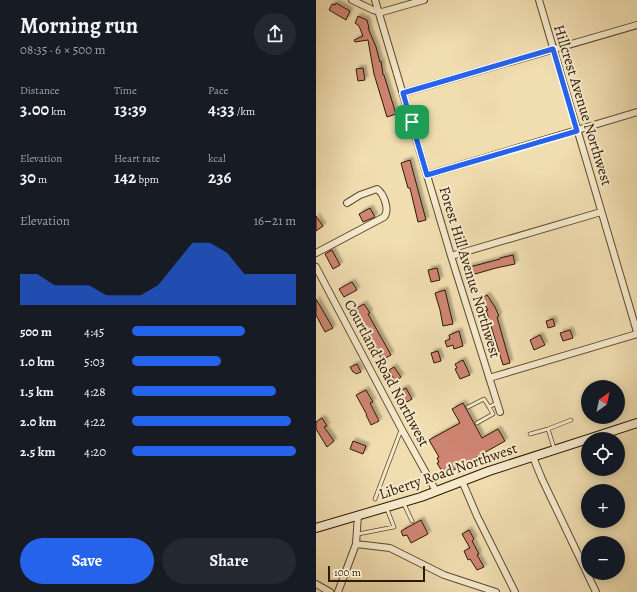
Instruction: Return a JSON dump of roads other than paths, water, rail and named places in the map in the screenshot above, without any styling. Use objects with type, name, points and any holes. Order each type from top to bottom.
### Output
[{"type":"street","points":[[352,0],[379,12],[424,0]]},
{"type":"street","name":"Forest Hill Avenue Northwest","points":[[376,0],[451,256],[500,412]]},
{"type":"street","name":"Hillcrest Avenue Northwest","points":[[539,0],[637,333]]},
{"type":"street","points":[[403,93],[637,24]]},
{"type":"street","points":[[427,175],[637,112]]},
{"type":"street","points":[[316,253],[384,217],[387,211],[383,198],[377,189],[360,195],[347,203]]},
{"type":"street","points":[[451,256],[602,212]]},
{"type":"street","name":"Courtland Road Northwest","points":[[316,267],[436,491]]},
{"type":"street","points":[[490,378],[637,333]]},
{"type":"street","name":"Liberty Road Northwest","points":[[609,432],[637,423]]},
{"type":"street","name":"Liberty Road Northwest","points":[[316,528],[403,502],[581,441]]},
{"type":"street","points":[[533,457],[542,480],[596,592]]},
{"type":"street","points":[[462,482],[477,516],[515,592]]},
{"type":"street","points":[[338,592],[356,544],[358,515]]},
{"type":"street","points":[[356,544],[390,548],[444,575],[496,592]]},
{"type":"street","points":[[316,584],[330,592]]},
{"type":"lane","points":[[468,407],[484,399],[493,414],[477,423]]},
{"type":"lane","points":[[489,407],[497,403]]},
{"type":"lane","points":[[530,434],[571,420]]},
{"type":"lane","points":[[375,499],[401,428]]},
{"type":"lane","points":[[548,428],[554,450]]},
{"type":"lane","points":[[403,502],[412,521]]},
{"type":"lane","points":[[357,534],[394,528],[386,507]]}]
